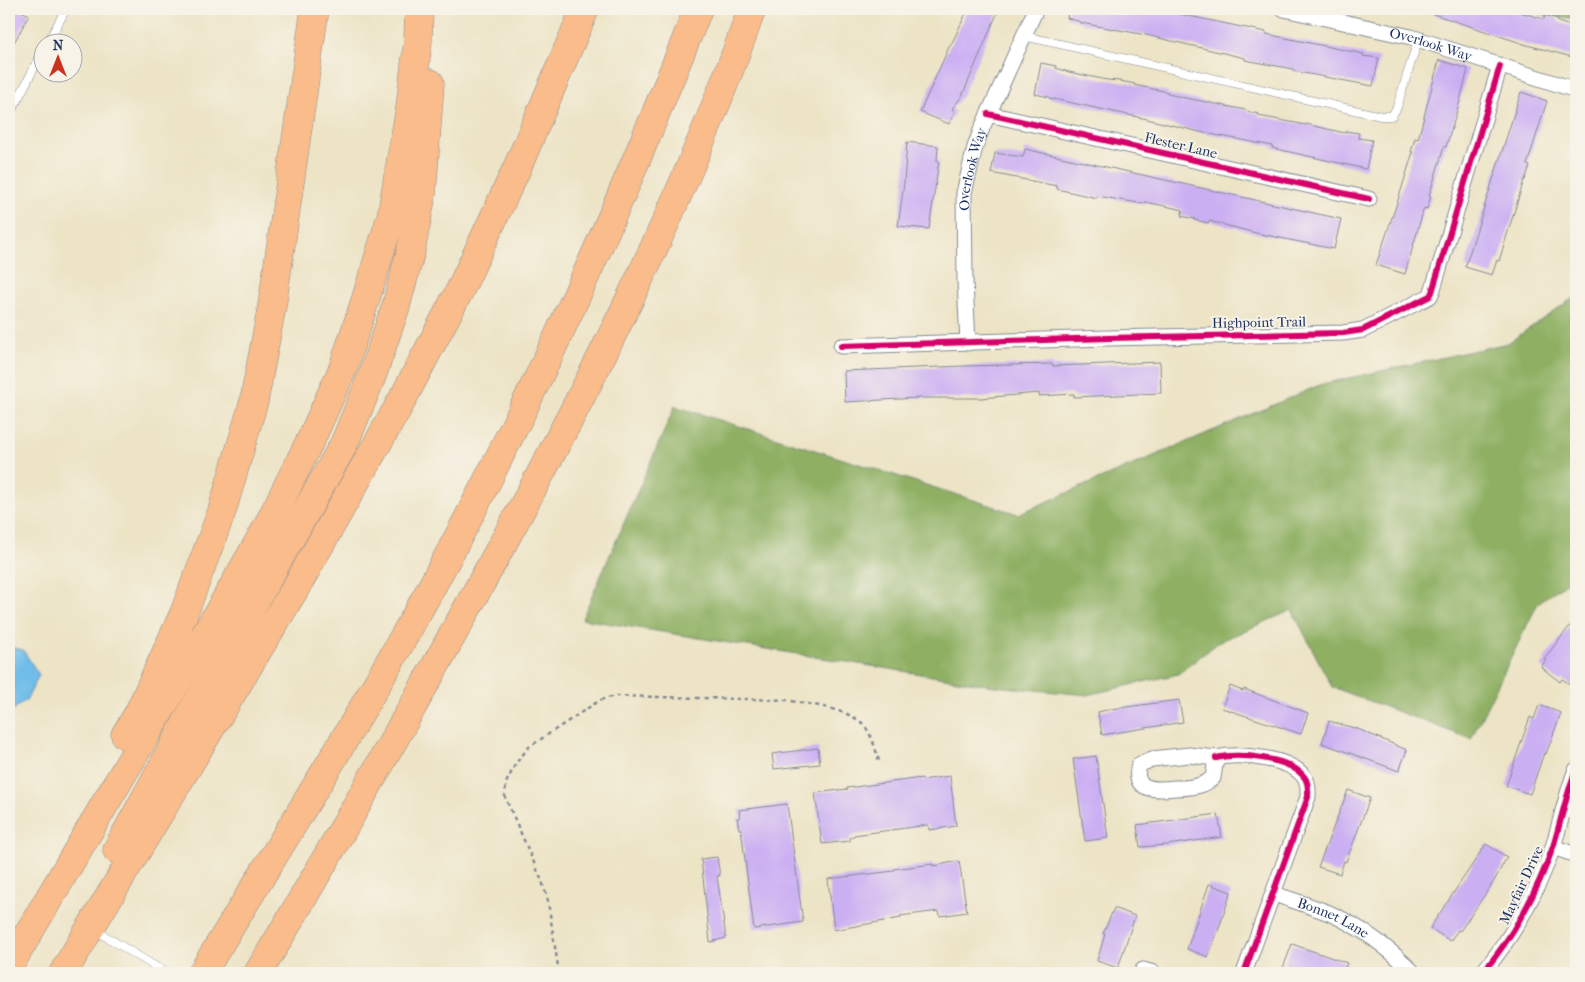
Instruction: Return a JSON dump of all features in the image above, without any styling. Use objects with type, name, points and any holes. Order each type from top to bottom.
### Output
[{"type":"highway","points":[[9,941],[138,714],[184,613],[222,511],[254,401],[267,334],[315,9]]},
{"type":"highway","points":[[9,966],[266,529],[312,437],[343,368],[390,217],[410,108],[418,41],[419,9]]},
{"type":"highway","points":[[51,973],[191,714],[344,444],[372,376],[396,306],[422,194],[433,9]]},
{"type":"highway","points":[[63,973],[295,589],[401,402],[460,290],[517,168],[586,9]]},
{"type":"highway","points":[[202,973],[334,754],[453,547],[556,340],[616,210],[698,9]]},
{"type":"highway","points":[[258,973],[395,739],[571,417],[630,301],[684,184],[732,66],[752,9]]},
{"type":"street","name":"Overlook Way","points":[[968,342],[964,281],[964,193],[975,147],[1036,9]]},
{"type":"street","name":"Overlook Way","points":[[1284,9],[1418,40],[1576,90]]},
{"type":"street","name":"Highpoint Trail","points":[[840,346],[1355,332],[1363,330],[1430,296],[1500,66]]},
{"type":"street","name":"Flester Lane","points":[[988,114],[1369,199]]},
{"type":"street","points":[[1216,758],[1213,778],[1203,784],[1193,787],[1150,789],[1139,782],[1137,774],[1139,765],[1152,759],[1189,755],[1216,758],[1231,756],[1254,757],[1280,763],[1295,770],[1305,778],[1308,787],[1308,797],[1244,973]]},
{"type":"street","name":"Mayfair Drive","points":[[1482,973],[1509,940],[1541,877],[1553,847],[1569,787],[1576,770]]},
{"type":"street","points":[[1553,847],[1576,855]]},
{"type":"street","name":"Bonnet Lane","points":[[1274,894],[1329,913],[1358,929],[1389,950],[1414,973]]},
{"type":"lane","points":[[53,32],[66,9]]},
{"type":"lane","points":[[1024,36],[1381,116],[1392,116],[1397,107],[1418,40]]},
{"type":"lane","points":[[9,116],[32,72]]},
{"type":"lane","points":[[91,928],[166,973]]},
{"type":"path","points":[[559,973],[548,901],[542,881],[505,797],[506,783],[516,763],[529,747],[600,700],[615,696],[786,700],[846,714],[862,723],[873,742],[879,761]]},
{"type":"green space","points":[[1510,9],[1576,9],[1576,19],[1518,11]]},
{"type":"green space","points":[[1576,296],[1576,576],[1538,603],[1471,739],[1332,687],[1292,610],[1219,642],[1178,674],[1087,695],[994,686],[582,619],[675,406],[1018,514],[1322,384],[1508,343]]},
{"type":"water","points":[[9,647],[23,650],[39,675],[27,699],[9,713]]},
{"type":"building","points":[[9,9],[17,9],[29,15],[9,52]]},
{"type":"building","points":[[968,9],[999,9],[962,96],[952,109],[955,111],[949,124],[920,112]]},
{"type":"building","points":[[1069,9],[1155,9],[1379,58],[1373,86],[1293,71],[1293,69],[1245,60],[1245,58],[1146,35],[1081,23],[1067,18]]},
{"type":"building","points":[[1425,9],[1509,9],[1544,19],[1545,15],[1558,19],[1558,22],[1576,28],[1576,58],[1527,45],[1424,11]]},
{"type":"building","points":[[1439,60],[1468,69],[1458,108],[1429,196],[1431,196],[1427,209],[1424,208],[1405,274],[1376,265],[1413,152],[1411,152],[1415,138],[1418,139]]},
{"type":"building","points":[[1041,63],[1056,66],[1056,68],[1069,72],[1135,84],[1168,92],[1168,94],[1246,110],[1259,114],[1259,116],[1345,133],[1346,131],[1359,133],[1358,138],[1372,140],[1366,169],[1272,148],[1273,146],[1200,132],[1035,94]]},
{"type":"building","points":[[1521,92],[1547,101],[1527,165],[1530,166],[1499,261],[1497,260],[1492,275],[1465,267]]},
{"type":"building","points":[[907,142],[938,146],[937,161],[939,161],[929,229],[898,226]]},
{"type":"building","points":[[1025,149],[1341,219],[1334,249],[1209,221],[1209,223],[1194,220],[1181,216],[1183,210],[1170,207],[1097,196],[1097,198],[1057,189],[1057,186],[991,173],[995,153],[1023,157]]},
{"type":"building","points":[[1160,362],[1161,393],[1074,397],[1074,394],[1039,396],[1039,393],[981,398],[918,398],[845,402],[844,371],[964,366],[1053,364],[1053,366]]},
{"type":"building","points":[[1576,618],[1576,688],[1562,679],[1560,682],[1541,667],[1546,660],[1544,659]]},
{"type":"building","points":[[1230,686],[1243,691],[1244,689],[1308,713],[1301,734],[1222,708]]},
{"type":"building","points":[[1179,700],[1183,722],[1102,735],[1098,712]]},
{"type":"building","points":[[1539,705],[1561,713],[1546,754],[1544,753],[1530,794],[1506,786],[1530,717],[1534,719]]},
{"type":"building","points":[[1329,721],[1358,729],[1407,750],[1399,771],[1322,743]]},
{"type":"building","points":[[818,748],[820,764],[774,769],[772,754]]},
{"type":"building","points":[[1096,756],[1108,838],[1085,841],[1073,759]]},
{"type":"building","points":[[950,776],[956,826],[929,830],[928,825],[854,835],[850,837],[850,841],[822,844],[815,793],[922,778],[922,780]]},
{"type":"building","points":[[1348,790],[1370,798],[1340,874],[1318,867]]},
{"type":"building","points":[[787,804],[803,922],[754,929],[741,829],[739,829],[737,818],[740,818],[739,810]]},
{"type":"building","points":[[1218,814],[1222,837],[1140,847],[1137,825]]},
{"type":"building","points":[[1486,844],[1507,857],[1493,883],[1460,931],[1458,930],[1450,941],[1430,928]]},
{"type":"building","points":[[717,857],[720,876],[717,876],[726,938],[710,942],[701,859]]},
{"type":"building","points":[[959,861],[967,912],[940,916],[939,911],[900,916],[901,918],[834,930],[828,879]]},
{"type":"building","points":[[1209,884],[1231,892],[1208,957],[1187,949]]},
{"type":"building","points":[[1114,908],[1135,916],[1118,968],[1097,961],[1105,934],[1103,934]]},
{"type":"building","points":[[1292,944],[1347,963],[1343,973],[1296,973],[1283,968]]},
{"type":"cycle path","points":[[841,346],[1343,333],[1363,330],[1430,296],[1500,66]]},
{"type":"cycle path","points":[[988,114],[1369,199]]},
{"type":"cycle path","points":[[1216,758],[1237,756],[1276,761],[1298,771],[1305,778],[1308,785],[1308,797],[1244,973]]},
{"type":"cycle path","points":[[1482,973],[1514,930],[1540,880],[1553,847],[1566,798],[1576,770]]}]
